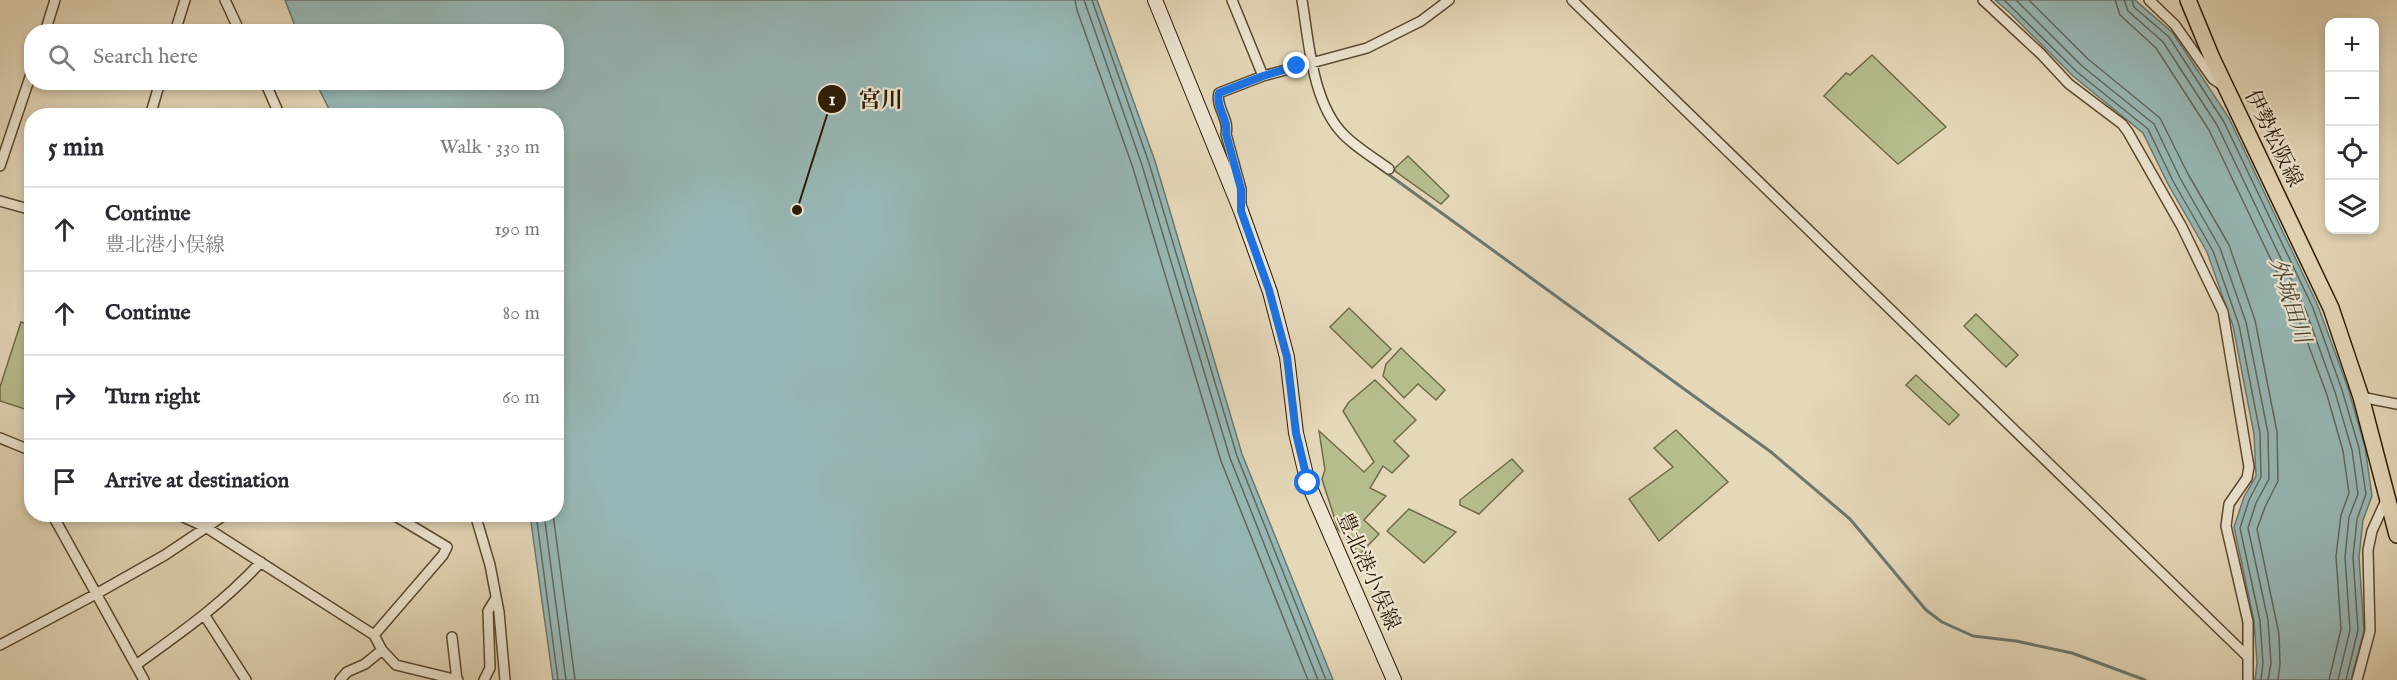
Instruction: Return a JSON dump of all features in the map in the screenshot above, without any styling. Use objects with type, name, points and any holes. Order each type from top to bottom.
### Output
[{"type":"main road","name":"豊北港小俣線","points":[[1155,0],[1241,211],[1269,290],[1287,357],[1302,465],[1394,680]]},
{"type":"main road","name":"伊勢松阪線","points":[[2188,0],[2227,88],[2323,288],[2361,397],[2397,535]]},
{"type":"street","points":[[48,24],[55,0]]},
{"type":"street","points":[[178,24],[185,0]]},
{"type":"street","points":[[225,0],[236,24]]},
{"type":"street","points":[[1233,0],[1263,76]]},
{"type":"street","points":[[1302,0],[1311,64],[1333,123],[1344,136],[1389,169]]},
{"type":"street","points":[[1241,211],[1241,189],[1226,134],[1228,127],[1217,99],[1219,93],[1263,76],[1367,48],[1421,21],[1449,0]]},
{"type":"street","points":[[1572,0],[2248,657]]},
{"type":"street","points":[[1983,0],[2041,54],[2069,84],[2122,124],[2182,227],[2223,312],[2248,467],[2247,478],[2229,504],[2226,526],[2248,622],[2248,680]]},
{"type":"street","points":[[2149,0],[2175,25],[2213,79],[2227,88]]},
{"type":"street","points":[[0,166],[26,90]]},
{"type":"street","points":[[152,108],[158,90]]},
{"type":"street","points":[[269,90],[276,108]]},
{"type":"street","points":[[0,201],[24,208]]},
{"type":"street","points":[[2361,397],[2397,404]]},
{"type":"street","points":[[0,438],[24,448]]},
{"type":"street","points":[[2357,680],[2370,632],[2368,550],[2372,531],[2387,498]]},
{"type":"street","points":[[56,522],[144,680]]},
{"type":"street","points":[[194,522],[374,635],[382,650],[396,665],[458,680],[452,637]]},
{"type":"street","points":[[0,645],[96,594],[215,522]]},
{"type":"street","points":[[374,635],[444,555],[447,547],[405,522]]},
{"type":"street","points":[[477,522],[490,565],[496,598],[505,680]]},
{"type":"street","points":[[136,665],[205,616],[231,594],[261,562]]},
{"type":"street","points":[[484,680],[490,668],[488,611],[496,598]]},
{"type":"street","points":[[205,616],[246,680]]},
{"type":"street","points":[[340,680],[348,672],[365,664],[382,650]]},
{"type":"green space","points":[[1872,55],[1946,127],[1898,164],[1824,96],[1846,73],[1850,75]]},
{"type":"green space","points":[[1408,156],[1449,196],[1441,204],[1395,171],[1395,168]]},
{"type":"green space","points":[[1349,308],[1391,349],[1372,368],[1330,327]]},
{"type":"green space","points":[[1976,314],[2018,355],[2006,367],[1964,326]]},
{"type":"green space","points":[[21,322],[24,323],[24,409],[0,401],[0,387]]},
{"type":"green space","points":[[1401,348],[1445,390],[1436,400],[1418,384],[1404,398],[1383,376],[1386,364]]},
{"type":"green space","points":[[1916,375],[1959,415],[1949,425],[1906,385]]},
{"type":"green space","points":[[1375,380],[1416,420],[1394,441],[1409,456],[1392,473],[1383,466],[1370,488],[1386,496],[1364,520],[1379,534],[1360,554],[1338,529],[1322,479],[1325,470],[1319,431],[1364,472],[1374,462],[1343,411],[1349,402]]},
{"type":"green space","points":[[1676,430],[1728,482],[1659,541],[1629,499],[1673,467],[1654,448]]},
{"type":"green space","points":[[1512,459],[1523,471],[1479,514],[1460,505],[1460,500]]},
{"type":"green space","points":[[1409,509],[1456,532],[1424,563],[1387,531]]},
{"type":"water","points":[[285,0],[1097,0],[1155,161],[1242,454],[1333,680],[553,680],[531,522],[564,522],[564,108],[328,108],[320,90],[564,90],[564,24],[294,24]]},
{"type":"water","name":"外城田川","points":[[1995,0],[2135,0],[2173,33],[2229,118],[2318,306],[2348,388],[2365,447],[2372,496],[2363,520],[2359,557],[2364,631],[2351,680],[2255,680],[2257,663],[2254,621],[2234,527],[2244,497],[2256,476],[2254,434],[2233,326],[2207,252],[2168,184],[2143,133],[2073,76]]},
{"type":"waterway","points":[[1324,114],[1333,129],[1352,148],[1771,452],[1850,519],[1926,610],[1942,622],[1973,636],[2016,641],[2072,653],[2145,680]]},
{"type":"place","name":"宮川","points":[[797,210]]},
{"type":"route","points":[[1297,66],[1219,93],[1217,99],[1228,127],[1226,134],[1241,189],[1241,211],[1269,290],[1287,357],[1296,433],[1308,483]]}]
